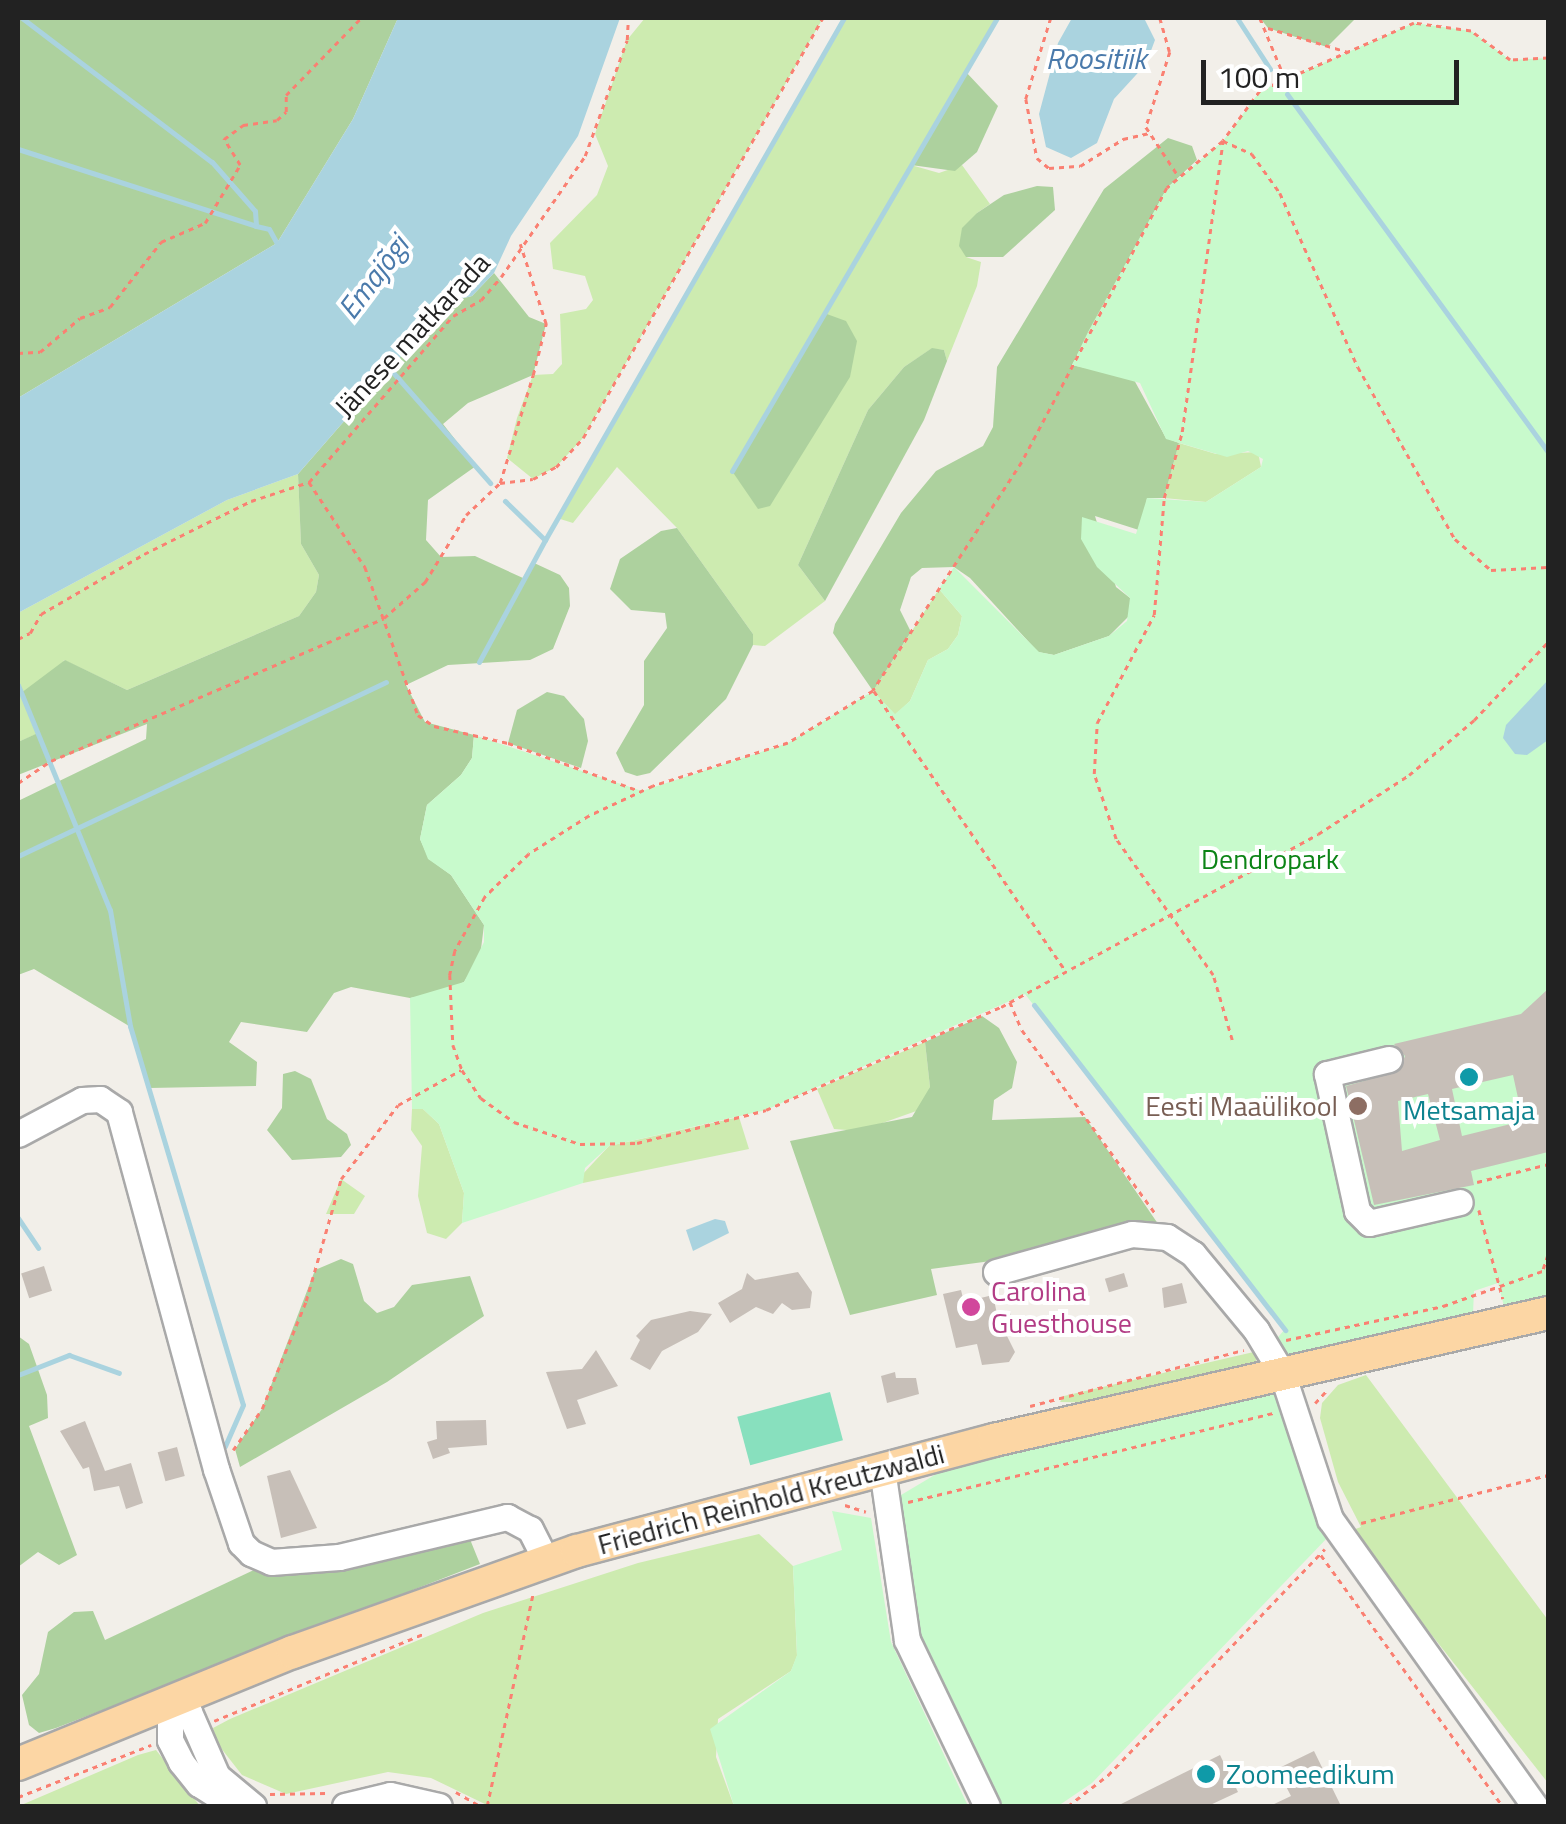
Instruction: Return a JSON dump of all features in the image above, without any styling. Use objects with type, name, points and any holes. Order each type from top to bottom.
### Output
[{"type":"main road","name":"Friedrich Reinhold Kreutzwaldi","points":[[18,1764],[238,1673],[882,1469],[1548,1313]]},
{"type":"street","points":[[1388,1059],[1326,1074],[1357,1211],[1369,1224],[1469,1192]]},
{"type":"street","points":[[18,1134],[82,1100],[100,1099],[118,1112],[213,1458],[241,1544],[271,1562],[340,1557],[506,1517],[530,1529],[541,1579]]},
{"type":"street","points":[[996,1272],[1132,1234],[1167,1237],[1192,1254],[1265,1345],[1305,1405],[1340,1534],[1535,1806]]},
{"type":"street","points":[[882,1469],[907,1640],[987,1806]]},
{"type":"street","points":[[182,1735],[210,1698],[238,1673]]},
{"type":"street","points":[[170,1699],[199,1784],[234,1806]]},
{"type":"street","points":[[182,1735],[217,1776],[259,1799]]},
{"type":"street","points":[[344,1796],[439,1797]]},
{"type":"path","points":[[18,353],[40,352],[80,318],[110,307],[161,242],[209,218],[240,165],[224,139],[243,125],[277,120],[294,84],[360,18]]},
{"type":"path","name":"Jänese matkarada","points":[[309,482],[453,316],[480,300],[501,276],[584,156],[626,40],[628,18]]},
{"type":"path","points":[[500,482],[533,479],[556,467],[582,438],[823,18]]},
{"type":"path","points":[[1051,18],[1026,99],[1037,158],[1049,168],[1080,166],[1123,139],[1149,133]]},
{"type":"path","points":[[1160,18],[1170,52],[1147,114],[1149,133],[1178,175]]},
{"type":"path","points":[[1260,18],[1268,28],[1284,76]]},
{"type":"path","points":[[1548,58],[1510,60],[1471,32],[1436,22],[1388,31],[1350,53],[1284,76],[1260,90],[1223,141],[1178,175],[1022,462],[873,691],[788,742],[642,791],[544,844],[504,876],[477,909],[450,975],[453,1044],[462,1070],[481,1098],[546,1136],[609,1146],[637,1143],[766,1110],[1010,1002],[1318,834],[1409,775],[1474,720],[1548,642]]},
{"type":"path","points":[[1268,28],[1350,53]]},
{"type":"path","points":[[1223,141],[1252,154],[1280,194],[1358,367],[1455,539],[1491,570],[1548,567]]},
{"type":"path","points":[[1223,141],[1182,432],[1164,498],[1154,615],[1106,703],[1095,746],[1100,803],[1116,838],[1213,975],[1232,1040]]},
{"type":"path","points":[[18,782],[51,760],[384,618],[425,582],[459,524],[500,482],[546,324],[520,244]]},
{"type":"path","points":[[18,639],[30,633],[41,614],[144,554],[251,501],[309,482],[365,567],[412,704],[425,722],[642,791]]},
{"type":"path","points":[[873,691],[1065,970]]},
{"type":"path","points":[[1010,1002],[1022,1030],[1167,1237]]},
{"type":"path","points":[[213,1458],[249,1436],[262,1409],[306,1301],[340,1179],[398,1105],[462,1070]]},
{"type":"path","points":[[1469,1192],[1548,1164]]},
{"type":"path","points":[[1022,1412],[1040,1398],[1443,1306],[1546,1270],[1548,1254]]},
{"type":"path","points":[[830,1506],[868,1512],[1305,1405]]},
{"type":"path","points":[[1068,1806],[1108,1775],[1340,1534],[1353,1526],[1548,1475]]},
{"type":"path","points":[[1320,1554],[1503,1806]]},
{"type":"path","points":[[521,1594],[541,1579]]},
{"type":"path","points":[[488,1806],[513,1664],[541,1579]]},
{"type":"path","points":[[18,1797],[134,1748],[182,1735],[429,1631]]},
{"type":"path","points":[[259,1799],[344,1796]]},
{"type":"path","points":[[439,1797],[480,1806]]},
{"type":"green space","points":[[18,18],[398,18],[353,119],[277,243],[18,398]]},
{"type":"green space","points":[[645,18],[823,18],[583,438],[556,467],[533,479],[507,458],[517,418],[533,375],[553,374],[562,364],[560,314],[586,309],[593,300],[585,276],[553,269],[550,243],[597,195],[608,166],[595,134],[627,40]]},
{"type":"green space","points":[[844,18],[997,18],[911,165],[939,173],[962,165],[990,204],[977,213],[966,257],[981,262],[977,286],[947,361],[944,350],[931,349],[904,367],[868,410],[798,565],[825,601],[765,646],[753,645],[753,634],[677,528],[617,467],[573,523],[557,518]]},
{"type":"green space","points":[[1260,18],[1356,18],[1327,47],[1268,28]]},
{"type":"green space","name":"Dendropark","points":[[1414,23],[1471,31],[1510,60],[1548,58],[1548,1300],[1505,1310],[1498,1283],[1474,1291],[1473,1314],[1288,1359],[1273,1343],[1285,1329],[1025,994],[766,1110],[609,1146],[585,1168],[583,1183],[462,1223],[464,1193],[439,1124],[423,1109],[412,1109],[410,998],[464,982],[484,942],[484,925],[451,875],[428,859],[420,839],[427,805],[461,775],[472,758],[474,735],[642,791],[788,743],[873,691],[895,714],[910,701],[928,660],[948,649],[958,635],[962,616],[939,589],[954,567],[1039,652],[1054,655],[1109,636],[1127,621],[1130,598],[1097,567],[1081,539],[1082,517],[1136,534],[1147,498],[1206,502],[1261,467],[1263,459],[1248,451],[1227,457],[1166,439],[1140,383],[1072,365],[1088,332],[1167,188],[1223,141],[1260,91]]},
{"type":"green space","points":[[965,71],[998,106],[977,152],[955,171],[911,165]]},
{"type":"green space","points":[[1168,138],[1192,146],[1197,160],[1167,188],[1072,365],[1133,378],[1166,438],[1179,443],[1164,498],[1147,498],[1142,531],[1095,516],[1116,587],[1130,598],[1132,613],[1109,636],[1054,655],[1038,652],[970,578],[954,567],[922,568],[911,577],[900,610],[911,632],[873,691],[833,633],[835,624],[901,513],[936,471],[983,446],[993,427],[997,367],[1104,189]]},
{"type":"green space","points":[[1037,186],[1053,187],[1055,210],[1003,257],[966,257],[959,246],[962,228],[977,213],[1004,195]]},
{"type":"green space","points":[[494,273],[529,317],[546,324],[533,375],[468,403],[443,424],[476,466],[428,500],[426,540],[441,557],[475,556],[523,578],[532,562],[560,575],[569,588],[570,606],[553,649],[530,660],[448,665],[406,685],[425,722],[474,735],[472,758],[461,775],[427,805],[420,839],[429,859],[451,875],[484,925],[480,957],[464,982],[440,993],[410,998],[351,987],[334,993],[307,1032],[241,1022],[229,1042],[257,1062],[256,1086],[149,1088],[129,1026],[34,969],[18,975],[18,801],[146,739],[147,724],[18,775],[18,742],[38,733],[21,693],[65,660],[127,690],[299,616],[316,592],[319,575],[301,544],[298,474],[448,302],[472,296]]},
{"type":"green space","points":[[824,313],[846,321],[857,341],[850,377],[770,506],[758,509],[732,471]]},
{"type":"green space","points":[[932,348],[944,350],[947,361],[924,420],[825,601],[798,565],[868,410],[904,367]]},
{"type":"green space","points":[[1179,443],[1216,454],[1258,452],[1261,467],[1206,502],[1164,498]]},
{"type":"green space","points":[[298,474],[301,544],[319,575],[316,592],[299,616],[127,690],[64,660],[39,733],[18,742],[18,613],[227,500]]},
{"type":"green space","points":[[677,528],[753,634],[753,645],[726,699],[650,773],[637,776],[625,772],[616,753],[644,705],[644,661],[667,628],[665,613],[631,610],[610,589],[620,559],[661,531]]},
{"type":"green space","points":[[939,589],[962,616],[958,635],[948,649],[928,660],[910,701],[895,715],[873,691]]},
{"type":"green space","points":[[547,692],[564,696],[584,719],[588,741],[581,768],[508,743],[517,710]]},
{"type":"green space","points":[[982,1016],[999,1028],[1017,1062],[1012,1088],[994,1100],[992,1120],[1085,1117],[1167,1237],[996,1272],[991,1261],[931,1269],[937,1295],[850,1315],[790,1141],[912,1117],[930,1087],[925,1042]]},
{"type":"green space","points":[[925,1042],[930,1087],[922,1109],[860,1131],[834,1129],[817,1089]]},
{"type":"green space","points":[[295,1071],[311,1079],[327,1119],[347,1134],[351,1145],[341,1157],[292,1160],[267,1130],[282,1108],[283,1074]]},
{"type":"green space","points":[[412,1109],[423,1109],[439,1124],[464,1193],[462,1223],[446,1239],[427,1233],[418,1196],[422,1146],[411,1130]]},
{"type":"green space","points":[[739,1117],[749,1149],[583,1183],[580,1177],[609,1146]]},
{"type":"green space","points":[[341,1179],[365,1196],[354,1214],[326,1214]]},
{"type":"green space","points":[[341,1259],[353,1264],[364,1301],[377,1313],[394,1307],[412,1285],[470,1276],[484,1316],[387,1382],[240,1467],[235,1449],[262,1409],[315,1270]]},
{"type":"green space","points":[[18,1336],[29,1344],[47,1395],[48,1418],[29,1426],[77,1555],[59,1565],[38,1552],[18,1567]]},
{"type":"green space","points":[[1258,1351],[1255,1367],[1109,1403],[1060,1402],[1064,1396]]},
{"type":"green space","points":[[1366,1375],[1548,1620],[1548,1783],[1350,1531],[1361,1527],[1338,1482],[1320,1418],[1322,1403],[1338,1385]]},
{"type":"green space","points":[[830,1392],[843,1440],[750,1465],[737,1417]]},
{"type":"green space","points":[[1275,1393],[1330,1535],[1092,1783],[1058,1806],[998,1806],[917,1645],[899,1526],[901,1495],[938,1473],[1083,1432]]},
{"type":"green space","points":[[832,1511],[871,1518],[891,1642],[968,1806],[734,1806],[710,1729],[791,1671],[797,1655],[793,1566],[842,1550]]},
{"type":"green space","points":[[465,1527],[480,1564],[56,1728],[39,1733],[29,1725],[22,1695],[39,1674],[48,1632],[74,1612],[93,1611],[105,1640],[271,1562]]},
{"type":"green space","points":[[759,1534],[793,1566],[797,1656],[791,1671],[718,1719],[716,1757],[734,1806],[489,1806],[431,1778],[388,1772],[286,1794],[242,1775],[217,1743],[213,1728],[230,1719],[483,1613],[638,1563]]},
{"type":"green space","points":[[156,1750],[200,1806],[19,1806],[138,1755]]},
{"type":"water","name":"Emajõgi","points":[[398,18],[620,18],[578,136],[511,236],[494,273],[472,296],[448,302],[298,474],[227,500],[18,613],[18,398],[277,243],[353,119]]},
{"type":"water","name":"Roositiik","points":[[1072,18],[1144,18],[1155,40],[1146,64],[1114,99],[1097,143],[1071,158],[1046,147],[1039,114],[1058,43]]},
{"type":"water","points":[[1548,680],[1548,740],[1527,755],[1515,754],[1503,738],[1506,725]]},
{"type":"water","points":[[715,1219],[725,1221],[729,1233],[693,1251],[686,1230]]},
{"type":"building","points":[[1548,989],[1548,1152],[1471,1171],[1474,1185],[1374,1205],[1346,1086],[1399,1071],[1405,1056],[1394,1044],[1521,1014]],"holes":[[[1513,1075],[1523,1121],[1462,1136],[1452,1089]],[[1428,1094],[1440,1140],[1402,1151],[1398,1101]]]},
{"type":"building","points":[[44,1266],[52,1291],[29,1298],[21,1273]]},
{"type":"building","points":[[798,1272],[812,1292],[810,1308],[792,1310],[782,1303],[773,1314],[756,1307],[730,1323],[718,1303],[742,1289],[747,1273],[755,1280]]},
{"type":"building","points":[[1124,1273],[1128,1286],[1109,1292],[1105,1279]]},
{"type":"building","points":[[1182,1283],[1187,1303],[1164,1308],[1162,1288]]},
{"type":"building","points":[[961,1290],[964,1302],[993,1295],[997,1314],[1010,1312],[1018,1334],[1007,1336],[1015,1352],[1009,1362],[982,1365],[977,1344],[956,1348],[943,1294]]},
{"type":"building","points":[[690,1311],[712,1314],[698,1332],[662,1351],[650,1370],[630,1359],[640,1340],[636,1336],[651,1320]]},
{"type":"building","points":[[596,1350],[618,1386],[577,1400],[586,1424],[567,1429],[546,1372],[582,1369]]},
{"type":"building","points":[[895,1372],[896,1378],[916,1378],[919,1394],[887,1403],[881,1376]]},
{"type":"building","points":[[486,1420],[487,1445],[448,1448],[450,1453],[433,1459],[427,1442],[437,1439],[436,1421]]},
{"type":"building","points":[[85,1421],[105,1471],[131,1463],[143,1503],[126,1509],[119,1486],[94,1491],[89,1467],[83,1469],[60,1431]]},
{"type":"building","points":[[177,1447],[185,1476],[165,1481],[158,1452]]},
{"type":"building","points":[[290,1470],[317,1528],[281,1538],[267,1476]]},
{"type":"building","name":"Zoomeedikum","points":[[1314,1751],[1341,1806],[1270,1806],[1291,1796],[1277,1769]]},
{"type":"building","name":"Zoomeedikum","points":[[1220,1755],[1238,1792],[1208,1806],[1117,1806]]},
{"type":"waterway","points":[[22,18],[212,162],[255,211],[256,226],[269,229],[278,245]]},
{"type":"waterway","points":[[545,540],[844,18]]},
{"type":"waterway","points":[[732,471],[997,18]]},
{"type":"waterway","points":[[1237,18],[1270,69]]},
{"type":"waterway","points":[[1287,94],[1548,452]]},
{"type":"waterway","points":[[18,149],[256,226]]},
{"type":"waterway","points":[[390,369],[490,483]]},
{"type":"waterway","points":[[479,662],[545,540],[505,501]]},
{"type":"waterway","points":[[18,856],[386,682]]},
{"type":"waterway","points":[[18,685],[110,910],[130,1026],[243,1405],[225,1446]]},
{"type":"waterway","points":[[1034,1005],[1285,1330]]},
{"type":"waterway","points":[[18,1218],[38,1248]]},
{"type":"waterway","points":[[18,1375],[69,1355],[119,1373]]},
{"type":"place","name":"Metsamaja","points":[[1469,1077]]},
{"type":"place","name":"Eesti Maaülikool","points":[[1358,1106]]},
{"type":"place","name":"Carolina Guesthouse","points":[[971,1307]]},
{"type":"place","name":"Zoomeedikum","points":[[1206,1774]]}]
